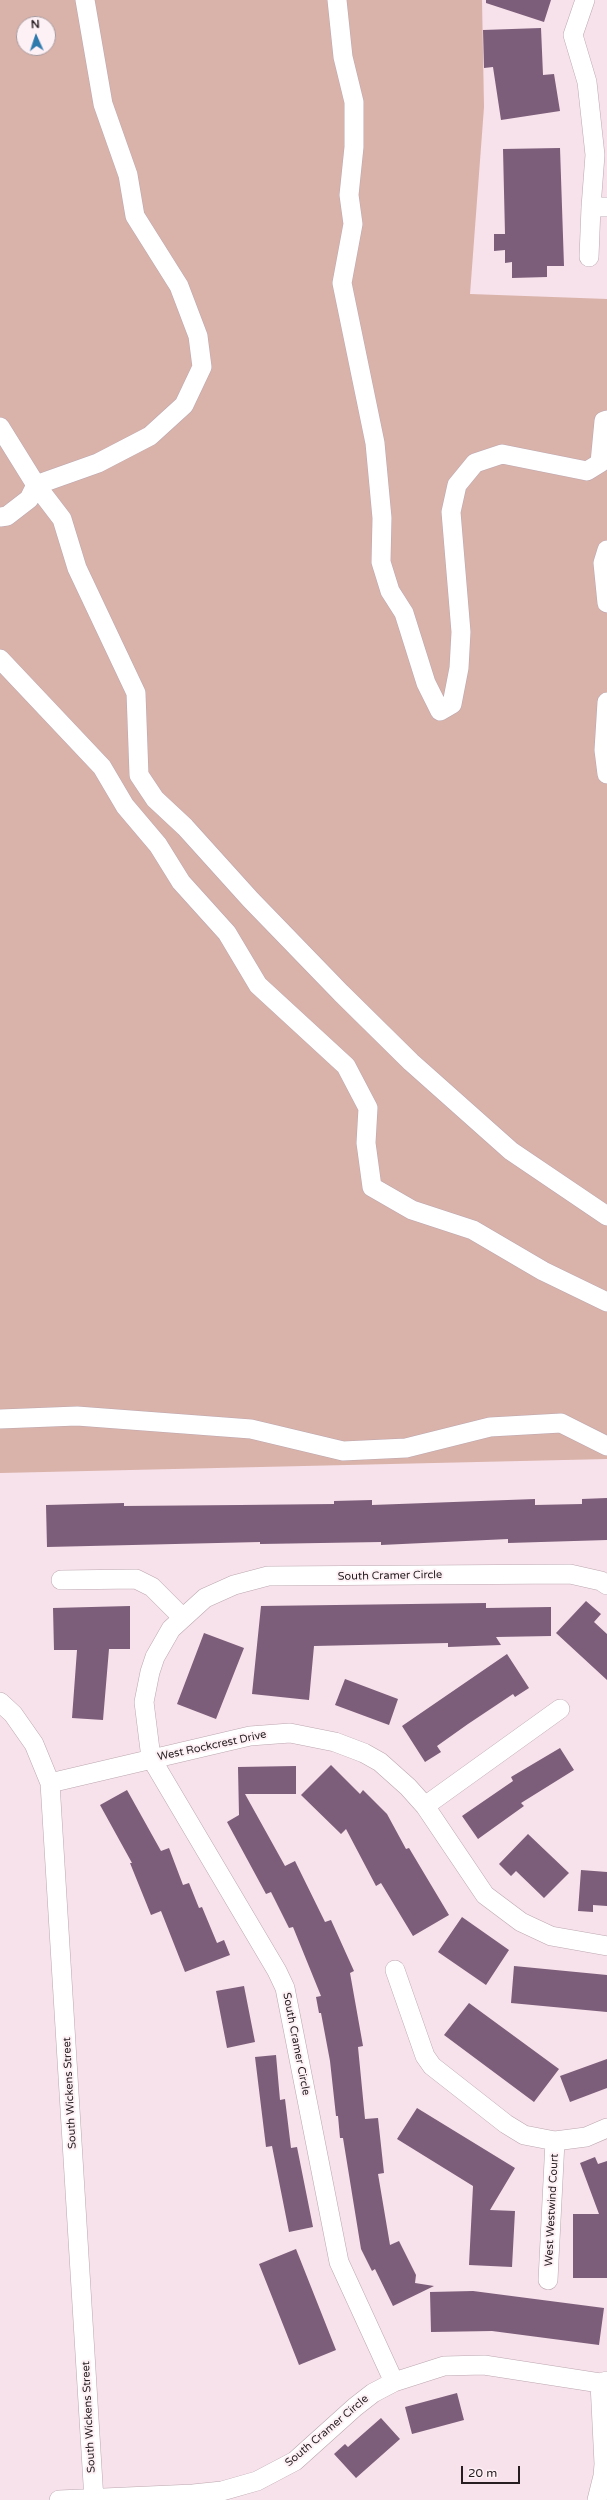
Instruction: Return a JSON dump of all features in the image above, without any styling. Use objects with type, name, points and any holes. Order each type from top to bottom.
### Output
[{"type":"street","points":[[0,517],[7,516],[29,499],[36,485],[98,463],[150,436],[184,405],[202,367],[198,336],[179,286],[135,216],[128,175],[103,104],[85,0]]},
{"type":"street","points":[[338,0],[343,57],[354,102],[354,147],[349,195],[353,224],[342,283],[375,443],[382,518],[381,562],[390,591],[404,613],[426,683],[440,711],[452,704],[459,668],[461,632],[451,512],[457,485],[475,463],[502,454],[587,471],[600,463],[604,421],[607,420]]},
{"type":"street","points":[[585,0],[573,35],[586,82],[595,155],[599,207],[589,257]]},
{"type":"street","points":[[0,427],[36,485],[62,519],[77,568],[136,693],[139,775],[155,799],[185,827],[250,898],[341,993],[411,1062],[511,1151],[607,1216]]},
{"type":"street","points":[[607,550],[603,563],[607,603]]},
{"type":"street","points":[[0,659],[102,767],[125,806],[158,845],[182,882],[227,933],[258,985],[346,1066],[368,1108],[366,1143],[372,1187],[412,1210],[473,1230],[543,1271],[607,1302]]},
{"type":"street","points":[[607,702],[604,750],[607,774]]},
{"type":"street","points":[[0,1419],[77,1416],[251,1429],[343,1451],[406,1448],[490,1426],[561,1423],[607,1446]]},
{"type":"street","name":"South Cramer Circle","points":[[394,2382],[339,2262],[285,1988],[277,1971],[151,1758],[145,1723],[146,1686],[162,1644],[182,1617],[205,1598],[234,1585],[268,1576],[570,1574],[590,1578],[607,1585]]},
{"type":"street","points":[[61,1580],[136,1579],[152,1587],[182,1617]]},
{"type":"street","name":"South Wickens Street","points":[[0,1702],[13,1714],[34,1744],[50,1783],[94,2500]]},
{"type":"street","points":[[425,1806],[560,1708]]},
{"type":"street","name":"West Rockcrest Drive","points":[[50,1783],[151,1758],[250,1736],[290,1733],[307,1735],[349,1746],[380,1762],[425,1806],[485,1895],[521,1922],[541,1931],[566,1940],[607,1946]]},
{"type":"street","name":"West Westwind Court","points":[[395,1970],[425,2056],[432,2066],[518,2131],[540,2139],[555,2141],[586,2137],[607,2128]]},
{"type":"street","name":"West Westwind Court","points":[[548,2280],[555,2141]]},
{"type":"street","name":"South Cramer Circle","points":[[59,2500],[94,2500],[222,2491],[257,2481],[295,2461],[355,2407],[394,2382],[426,2370],[464,2364],[528,2371],[603,2382]]},
{"type":"street","points":[[597,2500],[603,2476],[604,2464],[603,2382]]},
{"type":"shaded area","points":[[0,0],[482,0],[484,107],[470,294],[607,299],[607,1459],[0,1473]]},
{"type":"building","points":[[486,0],[551,0],[544,22],[486,3]]},
{"type":"building","points":[[541,28],[543,75],[554,74],[560,111],[501,120],[493,67],[484,68],[483,30]]},
{"type":"building","points":[[560,148],[564,266],[547,266],[547,277],[512,278],[512,262],[505,263],[505,250],[494,251],[494,234],[505,234],[503,149]]},
{"type":"building","points":[[607,1498],[607,1540],[508,1543],[508,1539],[381,1545],[381,1542],[260,1544],[260,1542],[47,1547],[46,1505],[124,1503],[124,1506],[334,1504],[334,1501],[372,1500],[372,1505],[535,1499],[535,1505],[582,1504],[582,1499]]},
{"type":"building","points":[[586,1601],[601,1614],[594,1622],[607,1634],[607,1680],[556,1633]]},
{"type":"building","points":[[486,1603],[486,1608],[551,1607],[551,1636],[496,1637],[501,1645],[448,1647],[448,1643],[314,1646],[309,1700],[252,1694],[261,1606]]},
{"type":"building","points":[[130,1606],[130,1649],[109,1649],[103,1720],[72,1718],[77,1650],[54,1650],[53,1608]]},
{"type":"building","points":[[204,1633],[244,1648],[216,1719],[177,1704]]},
{"type":"building","points":[[507,1654],[529,1688],[515,1697],[513,1694],[437,1746],[441,1752],[425,1762],[402,1726]]},
{"type":"building","points":[[345,1679],[398,1699],[389,1725],[335,1705]]},
{"type":"building","points":[[560,1748],[574,1770],[521,1803],[524,1806],[478,1839],[462,1816],[513,1781],[511,1777]]},
{"type":"building","points":[[331,1765],[360,1794],[363,1790],[387,1814],[406,1849],[409,1848],[449,1915],[413,1936],[381,1883],[376,1886],[346,1829],[341,1834],[301,1795]]},
{"type":"building","points":[[296,1766],[296,1794],[245,1794],[285,1866],[295,1861],[325,1922],[331,1920],[354,1971],[350,1973],[363,2046],[358,2047],[365,2119],[378,2118],[384,2173],[378,2174],[390,2245],[399,2241],[416,2275],[415,2283],[434,2286],[393,2306],[375,2269],[372,2271],[361,2249],[343,2138],[340,2138],[338,2116],[336,2116],[330,2061],[321,2013],[319,2013],[316,1997],[321,1996],[293,1927],[289,1928],[271,1892],[266,1894],[227,1822],[239,1815],[238,1767]]},
{"type":"building","points":[[127,1790],[161,1851],[169,1848],[183,1885],[189,1883],[199,1908],[202,1907],[217,1943],[224,1940],[230,1955],[185,1972],[161,1911],[151,1915],[130,1863],[132,1863],[100,1805]]},
{"type":"building","points":[[528,1834],[569,1873],[544,1898],[516,1871],[511,1876],[499,1864]]},
{"type":"building","points":[[581,1870],[607,1872],[607,1906],[593,1905],[593,1912],[578,1911]]},
{"type":"building","points":[[462,1917],[509,1950],[486,1985],[438,1952]]},
{"type":"building","points":[[514,1966],[607,1975],[607,2012],[511,2003]]},
{"type":"building","points":[[244,1986],[255,2042],[227,2048],[216,1991]]},
{"type":"building","points":[[469,2003],[559,2069],[534,2102],[444,2035]]},
{"type":"building","points":[[276,2055],[280,2100],[285,2099],[291,2148],[297,2147],[313,2227],[289,2232],[272,2146],[266,2147],[255,2057]]},
{"type":"building","points":[[607,2059],[607,2088],[570,2102],[560,2076]]},
{"type":"building","points":[[417,2108],[515,2168],[490,2210],[515,2211],[512,2267],[469,2265],[473,2186],[397,2139]]},
{"type":"building","points":[[595,2157],[598,2164],[607,2161],[607,2278],[573,2278],[573,2214],[599,2214],[580,2163]]},
{"type":"building","points":[[296,2249],[336,2350],[299,2365],[259,2264]]},
{"type":"building","points":[[473,2291],[604,2308],[599,2345],[492,2331],[431,2332],[430,2292]]},
{"type":"building","points":[[457,2393],[464,2420],[412,2434],[405,2407]]},
{"type":"building","points":[[381,2418],[400,2439],[356,2478],[334,2454],[345,2444],[348,2447]]}]
